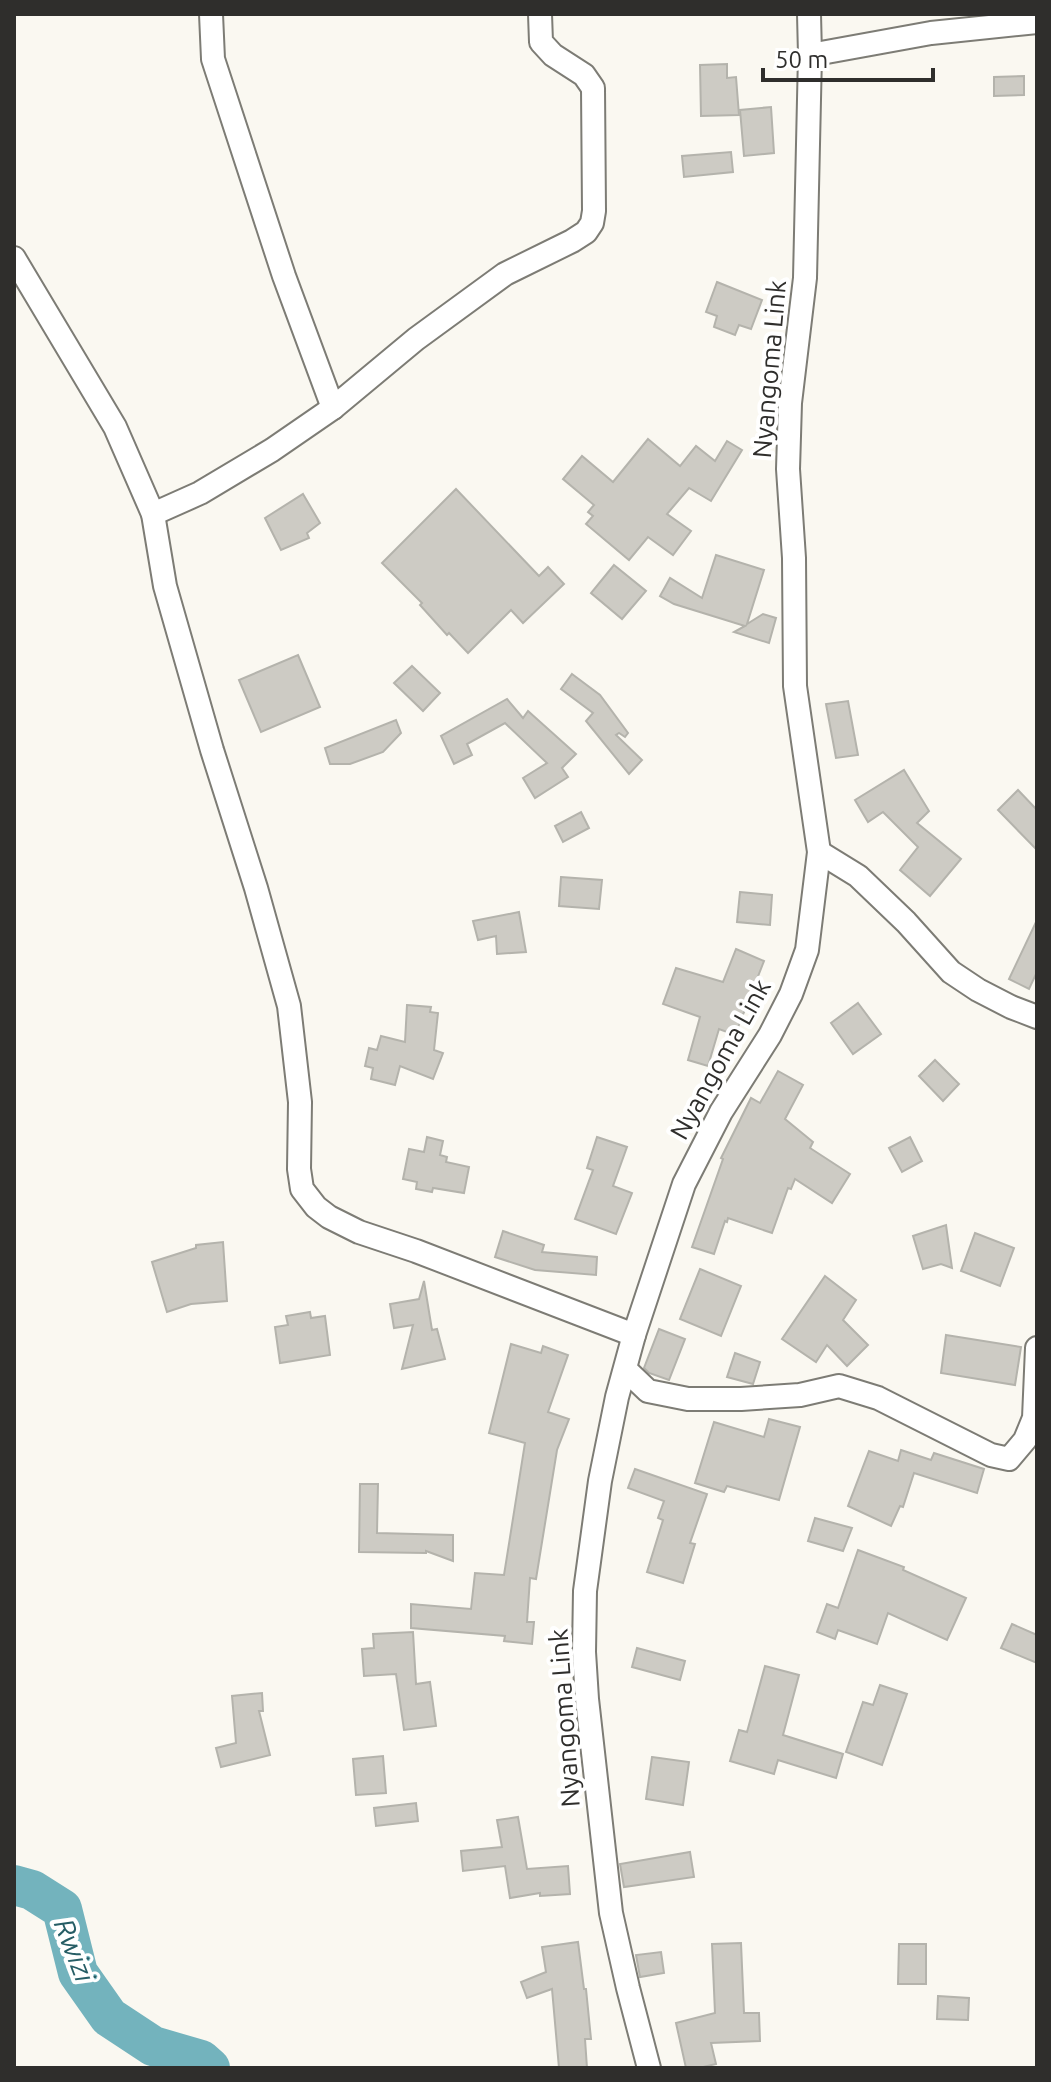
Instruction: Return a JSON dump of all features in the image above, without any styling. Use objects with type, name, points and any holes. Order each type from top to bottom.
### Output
[{"type":"street","points":[[211,14],[213,59],[284,276],[333,408]]},
{"type":"street","points":[[153,514],[200,493],[272,450],[333,408],[416,339],[505,274],[586,232],[592,223],[594,211],[593,88],[584,75],[553,55],[541,42],[540,14]]},
{"type":"street","name":"Nyangoma Link","points":[[649,2068],[611,1913],[588,1715],[584,1652],[585,1591],[600,1481],[617,1397],[684,1184],[721,1112],[770,1035],[791,994],[807,950],[819,852],[795,686],[794,558],[788,469],[790,403],[805,278],[809,14]]},
{"type":"street","points":[[810,55],[931,33],[1037,22]]},
{"type":"street","points":[[14,258],[115,427],[153,514],[165,586],[289,1006],[300,1102],[299,1169],[302,1189],[316,1207],[329,1217],[359,1232],[634,1335]]},
{"type":"street","points":[[819,852],[858,876],[906,922],[951,972],[978,990],[1037,1017]]},
{"type":"street","points":[[626,1370],[648,1391],[688,1399],[800,1395],[839,1386],[878,1398],[991,1455],[1009,1459],[1025,1440],[1034,1418],[1037,1348]]},
{"type":"building","points":[[727,64],[727,78],[736,77],[739,115],[701,116],[700,65]]},
{"type":"building","points":[[1024,76],[1024,95],[994,96],[994,77]]},
{"type":"building","points":[[771,107],[774,153],[744,156],[740,110]]},
{"type":"building","points":[[731,152],[733,172],[684,177],[682,156]]},
{"type":"building","points":[[717,282],[762,300],[751,329],[739,325],[735,335],[714,327],[717,316],[706,312]]},
{"type":"building","points":[[648,439],[680,466],[696,446],[715,461],[727,441],[742,450],[711,501],[689,488],[667,514],[691,531],[673,555],[648,537],[629,560],[586,524],[593,516],[588,512],[594,505],[563,479],[582,456],[613,482]]},
{"type":"building","points":[[456,489],[539,576],[548,567],[564,584],[523,623],[511,610],[468,653],[449,633],[447,635],[420,605],[422,603],[382,563]]},
{"type":"building","points":[[303,494],[320,523],[307,533],[309,538],[281,550],[265,518]]},
{"type":"building","points":[[716,555],[764,570],[747,624],[763,614],[776,618],[769,643],[734,632],[745,626],[674,604],[660,596],[670,578],[702,598]]},
{"type":"building","points":[[614,565],[646,591],[622,619],[591,593]]},
{"type":"building","points":[[298,655],[320,707],[261,732],[239,680]]},
{"type":"building","points":[[412,666],[440,693],[423,711],[394,683]]},
{"type":"building","points":[[572,674],[600,695],[628,733],[625,737],[619,733],[616,735],[642,760],[629,774],[586,721],[593,713],[561,689]]},
{"type":"building","points":[[507,699],[523,718],[528,711],[576,754],[562,768],[568,777],[535,798],[523,778],[547,763],[505,723],[467,744],[472,755],[454,764],[441,736]]},
{"type":"building","points":[[848,701],[858,755],[836,758],[826,704]]},
{"type":"building","points":[[396,720],[401,733],[383,752],[350,764],[330,764],[325,748]]},
{"type":"building","points":[[904,770],[929,811],[917,823],[961,859],[930,896],[900,870],[918,847],[883,812],[868,822],[855,800]]},
{"type":"building","points":[[1018,790],[1037,810],[1037,850],[998,810]]},
{"type":"building","points":[[581,812],[589,828],[563,842],[555,826]]},
{"type":"building","points":[[561,877],[602,880],[599,909],[559,906]]},
{"type":"building","points":[[740,892],[772,895],[770,925],[737,922]]},
{"type":"building","points":[[519,912],[526,952],[497,954],[496,936],[478,940],[473,921]]},
{"type":"building","points":[[1037,920],[1037,972],[1029,989],[1009,979]]},
{"type":"building","points":[[736,949],[764,961],[735,1035],[719,1029],[708,1066],[688,1060],[700,1017],[663,1004],[676,968],[723,982]]},
{"type":"building","points":[[858,1003],[881,1034],[853,1054],[831,1023]]},
{"type":"building","points":[[407,1005],[431,1007],[430,1012],[438,1013],[434,1050],[443,1053],[433,1079],[400,1066],[395,1085],[371,1079],[373,1068],[365,1066],[369,1048],[377,1050],[381,1036],[405,1042]]},
{"type":"building","points":[[935,1060],[959,1084],[943,1101],[919,1076]]},
{"type":"building","points":[[778,1071],[803,1085],[785,1119],[813,1142],[810,1148],[850,1174],[832,1203],[795,1179],[791,1189],[788,1188],[772,1233],[728,1218],[714,1254],[692,1247],[721,1158],[751,1098],[760,1103]]},
{"type":"building","points":[[427,1137],[443,1141],[440,1155],[447,1157],[446,1162],[469,1167],[464,1193],[433,1188],[432,1192],[416,1189],[417,1182],[403,1179],[409,1149],[424,1152]]},
{"type":"building","points":[[597,1137],[627,1147],[613,1186],[632,1193],[616,1234],[575,1219],[593,1170],[587,1168]]},
{"type":"building","points":[[910,1137],[922,1161],[902,1172],[889,1148]]},
{"type":"building","points":[[946,1225],[952,1268],[941,1264],[923,1269],[913,1236]]},
{"type":"building","points":[[503,1231],[544,1245],[542,1252],[597,1257],[596,1275],[535,1270],[495,1257]]},
{"type":"building","points":[[975,1233],[1014,1248],[1000,1286],[961,1271]]},
{"type":"building","points":[[223,1242],[227,1301],[191,1304],[167,1312],[152,1262],[196,1248],[196,1245]]},
{"type":"building","points":[[700,1269],[741,1286],[721,1336],[680,1319]]},
{"type":"building","points":[[825,1276],[856,1300],[843,1320],[868,1345],[847,1366],[827,1345],[816,1362],[782,1339]]},
{"type":"building","points":[[424,1281],[432,1330],[437,1329],[445,1359],[402,1369],[413,1325],[394,1328],[390,1304],[419,1299]]},
{"type":"building","points":[[310,1312],[311,1318],[325,1316],[330,1355],[280,1363],[275,1327],[288,1325],[286,1316]]},
{"type":"building","points":[[659,1329],[685,1339],[669,1380],[644,1368]]},
{"type":"building","points":[[946,1335],[1021,1347],[1015,1385],[941,1373]]},
{"type":"building","points":[[511,1344],[541,1353],[543,1346],[568,1355],[548,1412],[569,1419],[557,1450],[536,1579],[530,1578],[527,1622],[534,1622],[532,1644],[504,1641],[505,1636],[411,1628],[411,1604],[471,1609],[475,1573],[504,1575],[525,1443],[489,1433]]},
{"type":"building","points":[[735,1353],[760,1362],[753,1384],[727,1377]]},
{"type":"building","points":[[769,1419],[800,1427],[779,1500],[727,1486],[724,1492],[695,1483],[714,1422],[764,1437]]},
{"type":"building","points":[[901,1450],[931,1460],[934,1453],[984,1469],[977,1493],[914,1473],[903,1507],[900,1506],[891,1526],[848,1506],[869,1451],[898,1461]]},
{"type":"building","points":[[635,1469],[707,1494],[690,1543],[695,1544],[683,1583],[647,1572],[663,1520],[658,1518],[664,1501],[628,1488]]},
{"type":"building","points":[[360,1484],[378,1484],[377,1533],[453,1535],[453,1561],[426,1551],[359,1552]]},
{"type":"building","points":[[815,1518],[852,1528],[843,1551],[808,1541]]},
{"type":"building","points":[[858,1550],[904,1567],[903,1570],[966,1598],[947,1640],[888,1613],[877,1644],[838,1630],[835,1639],[817,1632],[827,1604],[838,1608]]},
{"type":"building","points":[[1012,1624],[1037,1635],[1037,1663],[1001,1648]]},
{"type":"building","points":[[413,1632],[416,1684],[430,1682],[436,1726],[404,1730],[396,1674],[364,1676],[362,1649],[374,1648],[373,1634]]},
{"type":"building","points":[[637,1648],[685,1661],[680,1680],[632,1667]]},
{"type":"building","points":[[765,1666],[799,1675],[783,1735],[843,1754],[836,1778],[778,1760],[774,1774],[730,1761],[739,1730],[747,1732]]},
{"type":"building","points":[[880,1685],[907,1694],[882,1765],[846,1752],[863,1702],[873,1705]]},
{"type":"building","points":[[262,1693],[263,1711],[259,1711],[270,1755],[221,1767],[216,1748],[236,1743],[232,1696]]},
{"type":"building","points":[[383,1756],[386,1793],[356,1795],[353,1759]]},
{"type":"building","points":[[652,1757],[689,1762],[683,1805],[646,1799]]},
{"type":"building","points":[[416,1803],[418,1821],[376,1826],[374,1808]]},
{"type":"building","points":[[518,1817],[527,1869],[568,1866],[570,1894],[540,1896],[540,1893],[510,1898],[505,1866],[463,1871],[461,1851],[502,1847],[497,1820]]},
{"type":"building","points":[[690,1852],[694,1877],[624,1887],[620,1864]]},
{"type":"building","points":[[578,1942],[591,2039],[585,2039],[587,2068],[559,2068],[552,1989],[527,1998],[521,1982],[546,1972],[542,1947]]},
{"type":"building","points":[[741,1943],[744,2013],[759,2013],[760,2041],[711,2043],[716,2064],[686,2068],[676,2023],[715,2013],[712,1944]]},
{"type":"building","points":[[899,1944],[926,1944],[926,1984],[898,1984]]},
{"type":"building","points":[[661,1952],[664,1973],[640,1977],[636,1955]]},
{"type":"building","points":[[938,1996],[969,1998],[968,2020],[937,2019]]},
{"type":"waterway","name":"Rwizi","points":[[14,1885],[32,1890],[62,1909],[78,1973],[109,2017],[153,2046],[201,2060],[210,2068]]}]
